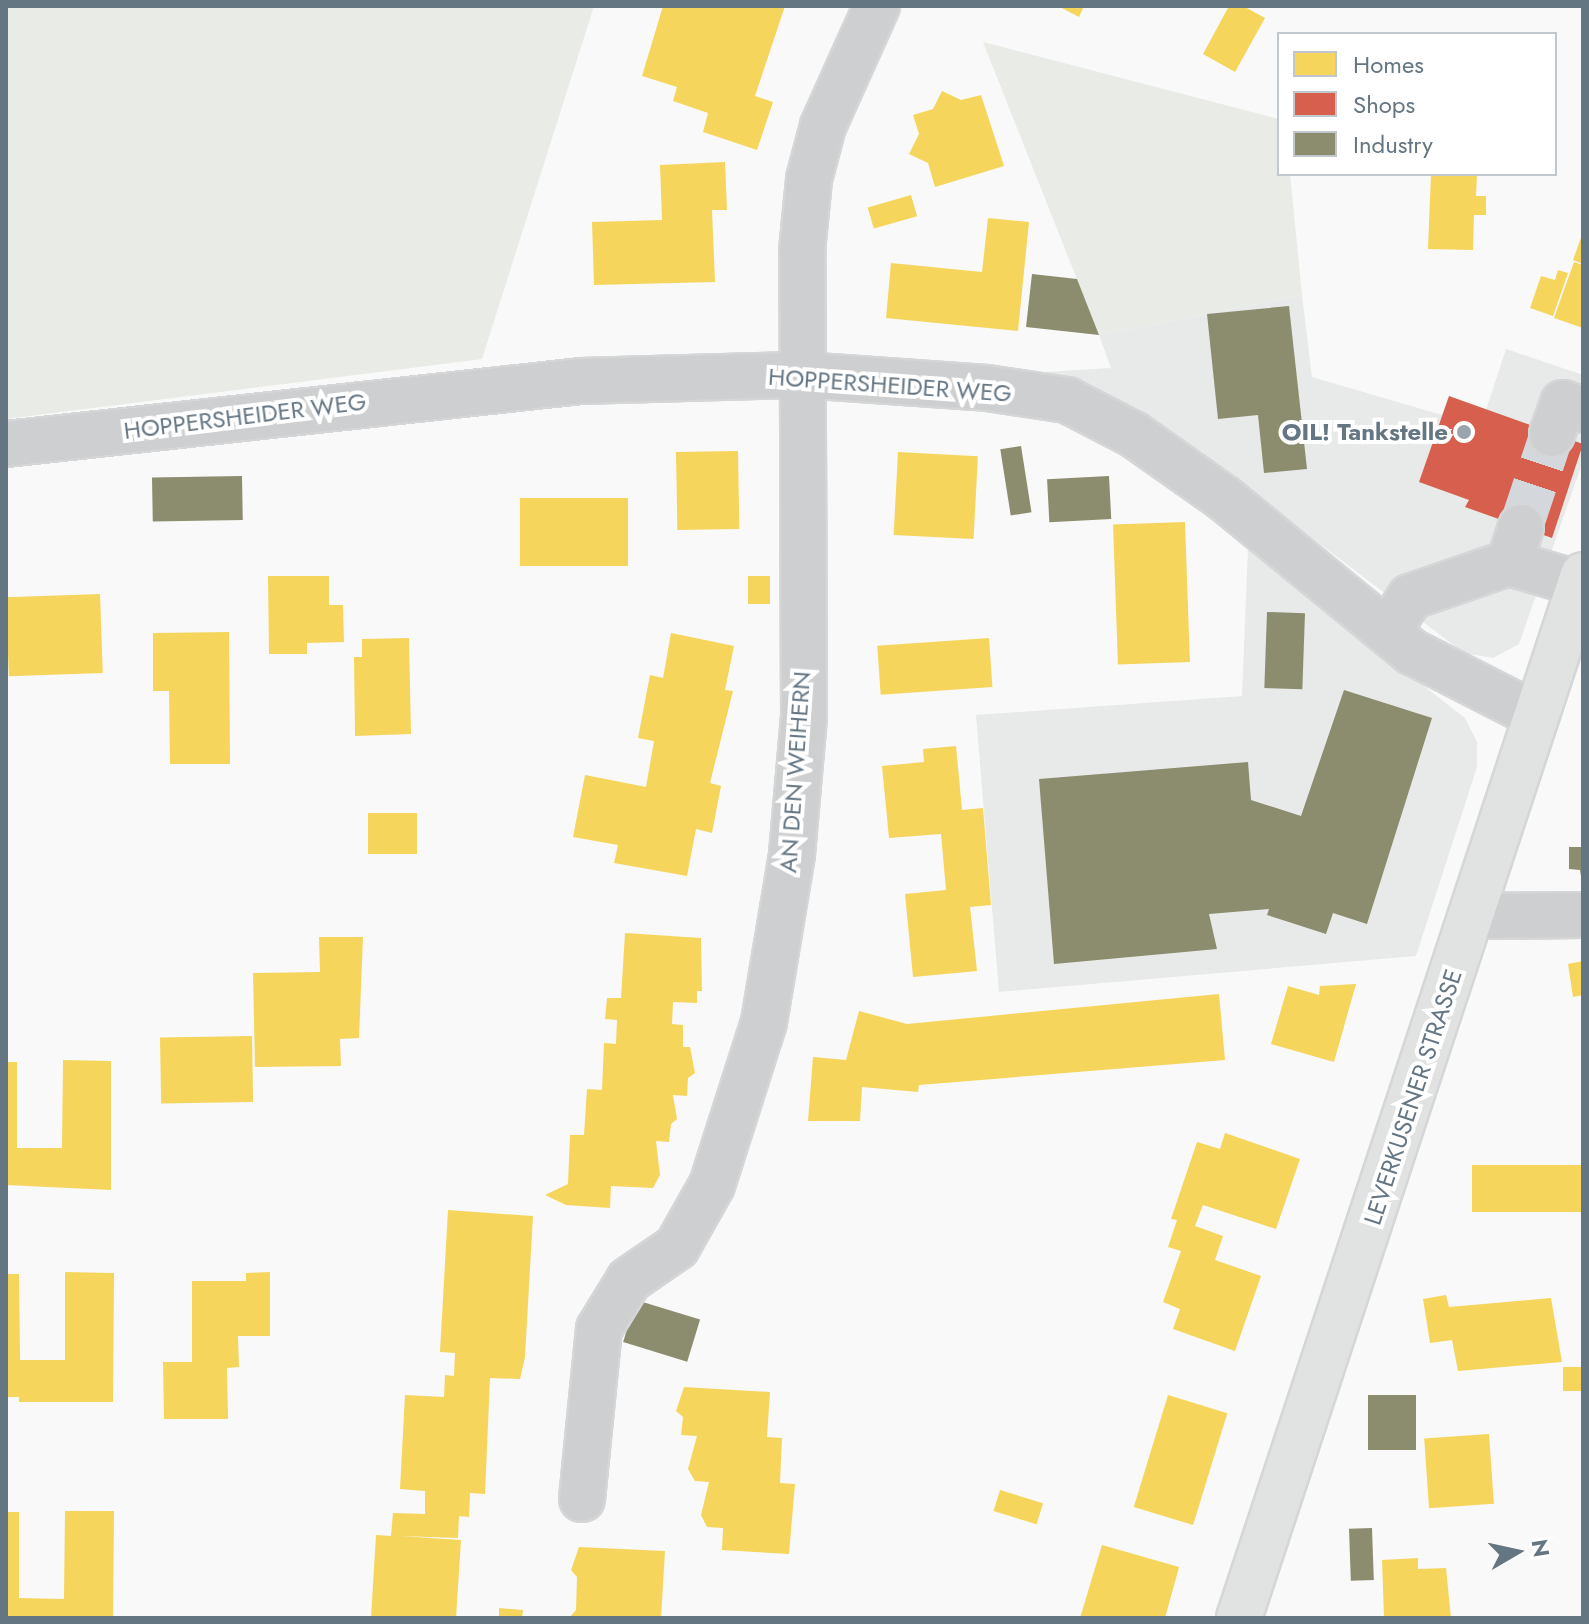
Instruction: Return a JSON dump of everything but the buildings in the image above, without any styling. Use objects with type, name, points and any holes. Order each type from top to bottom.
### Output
[{"type":"main road","name":"LEVERKUSENER STRASSE","points":[[1239,1618],[1473,916],[1535,715],[1581,580]]},
{"type":"street","name":"AN DEN WEIHERN","points":[[582,1499],[599,1329],[629,1280],[677,1247],[712,1185],[764,1022],[792,854],[804,716],[802,251],[809,179],[823,126],[877,6]]},
{"type":"street","name":"HOPPERSHEIDER WEG","points":[[6,444],[581,381],[802,375],[987,388],[1067,400],[1133,434],[1225,499],[1412,652],[1535,715]]},
{"type":"street","points":[[1388,632],[1410,597],[1515,545],[1581,580]]},
{"type":"street","points":[[1473,916],[1583,915]]},
{"type":"shaded area","points":[[6,6],[594,6],[482,359],[6,419]]},
{"type":"shaded area","points":[[983,42],[1277,118],[1277,176],[1290,176],[1302,295],[1099,335]]},
{"type":"shaded area","points":[[1302,295],[1312,377],[1442,415],[1449,397],[1486,410],[1506,349],[1583,375],[1583,461],[1519,644],[1493,658],[1464,653],[1193,448],[1118,401],[1045,372],[1111,368],[1099,335]]},
{"type":"shaded area","points":[[1248,548],[1465,718],[1477,742],[1477,767],[1416,956],[999,992],[976,715],[1242,696]]},
{"type":"tunnel","points":[[1521,527],[1552,434]]},
{"type":"place","name":"OIL! Tankstelle","points":[[1464,432]]}]
